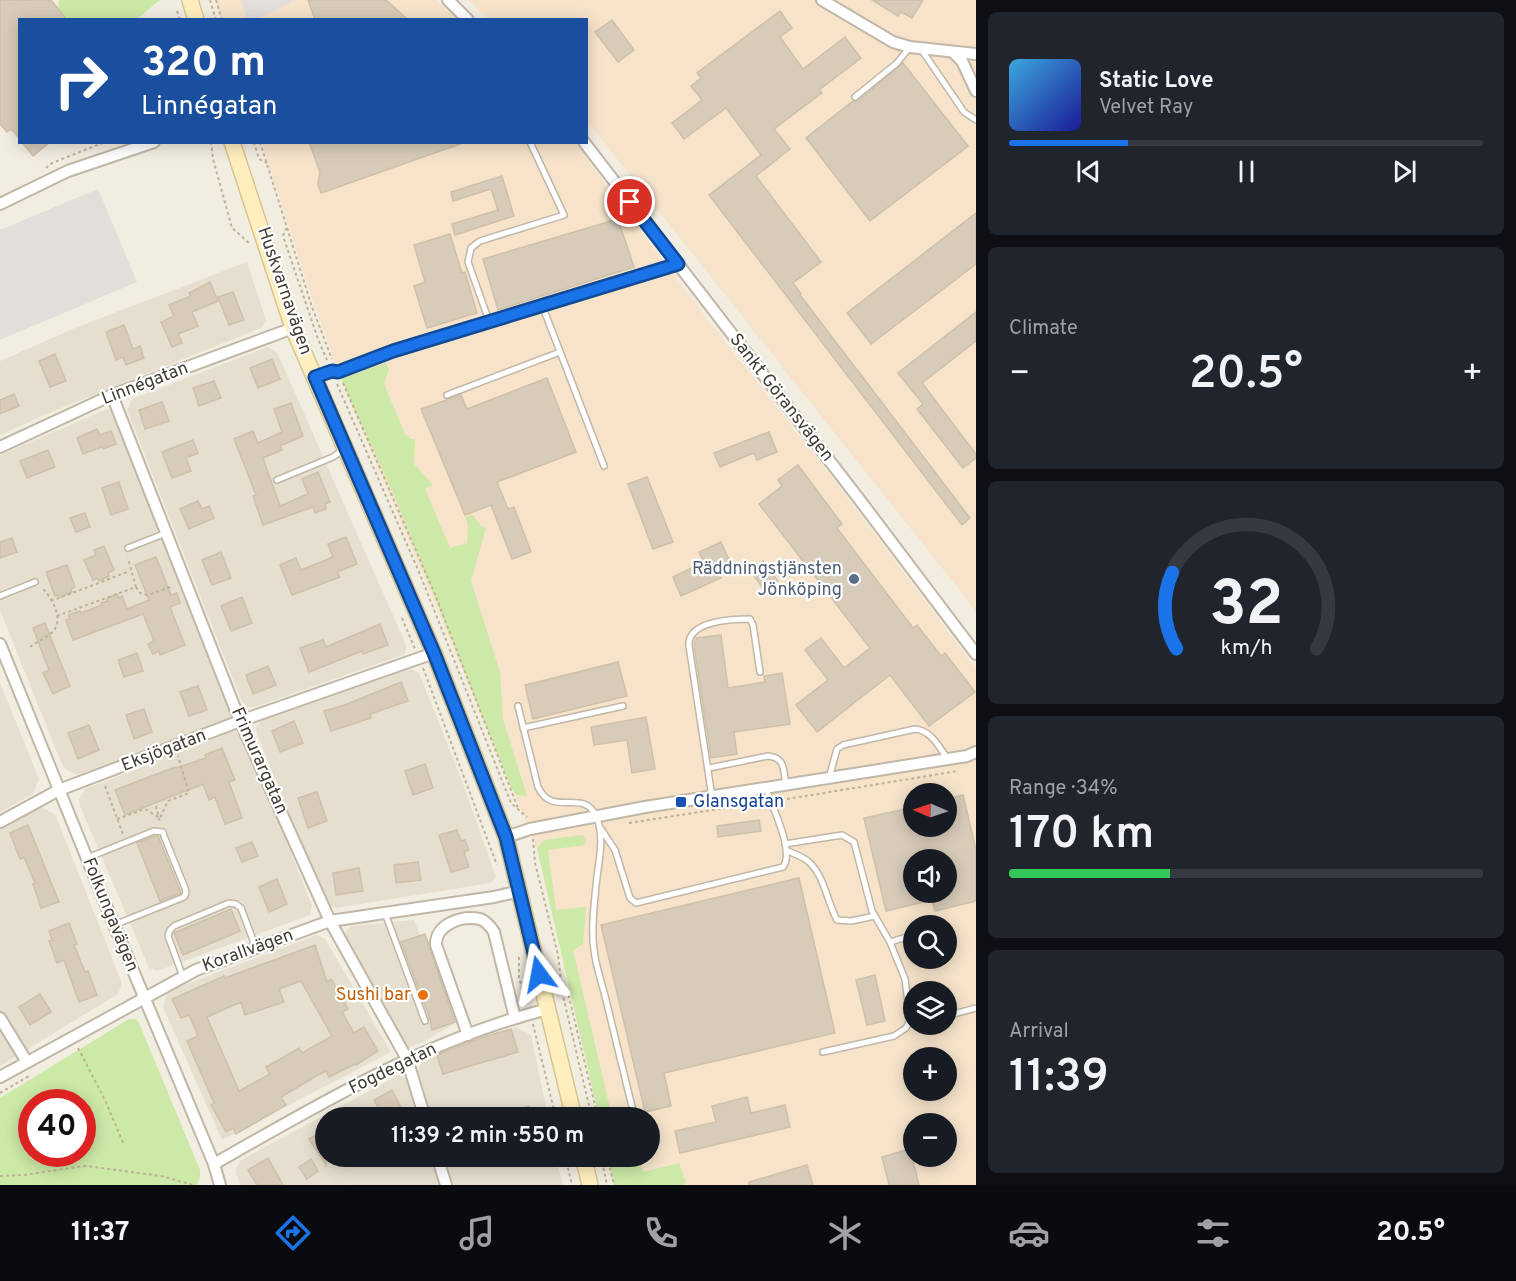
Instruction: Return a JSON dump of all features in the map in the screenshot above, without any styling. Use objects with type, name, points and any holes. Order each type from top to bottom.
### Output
[{"type":"street","points":[[190,0],[195,18]]},
{"type":"street","points":[[448,0],[466,18]]},
{"type":"street","points":[[822,0],[880,35],[915,47],[976,54]]},
{"type":"street","points":[[953,52],[962,61],[976,91]]},
{"type":"street","points":[[0,204],[68,171],[148,144]]},
{"type":"street","name":"Huskvarnavägen","points":[[233,144],[293,328],[346,448],[427,656],[506,837],[571,1107]]},
{"type":"street","name":"Sankt Göransvägen","points":[[586,144],[976,654]]},
{"type":"street","points":[[315,377],[678,264]]},
{"type":"street","name":"Linnégatan","points":[[0,447],[112,395],[293,328]]},
{"type":"street","name":"Frimurargatan","points":[[112,395],[240,721],[330,921],[407,1059],[422,1107]]},
{"type":"street","name":"Folkungavägen","points":[[0,644],[144,999],[214,1164],[220,1185]]},
{"type":"street","name":"Eksjögatan","points":[[0,822],[59,790],[240,721],[427,656]]},
{"type":"street","points":[[506,837],[530,829],[596,816],[948,759],[976,752]]},
{"type":"street","name":"Korallvägen","points":[[0,1077],[196,970],[330,921],[494,897],[520,891]]},
{"type":"street","points":[[468,1035],[436,945],[435,937],[444,926],[471,919],[481,919],[489,924],[494,932],[515,1018]]},
{"type":"street","name":"Fogdegatan","points":[[214,1164],[310,1109],[407,1059],[515,1018],[548,1009]]},
{"type":"street","points":[[0,1018],[27,1062]]},
{"type":"street","points":[[440,1167],[446,1185]]},
{"type":"street","points":[[586,1167],[590,1185]]},
{"type":"lane","points":[[855,96],[915,47],[964,112],[976,120]]},
{"type":"lane","points":[[489,322],[468,262],[471,248],[480,242],[564,215],[531,144]]},
{"type":"lane","points":[[542,305],[604,466]]},
{"type":"lane","points":[[447,395],[560,351]]},
{"type":"lane","points":[[278,480],[333,457],[346,448]]},
{"type":"lane","points":[[128,548],[166,533]]},
{"type":"lane","points":[[0,596],[35,582]]},
{"type":"lane","points":[[712,797],[689,646],[690,635],[702,625],[750,619],[753,625],[760,672]]},
{"type":"lane","points":[[518,706],[542,795],[555,803],[588,804],[615,850],[630,898],[636,903],[783,867],[787,862],[788,850],[766,788]]},
{"type":"lane","points":[[523,728],[622,706]]},
{"type":"lane","points":[[829,778],[837,749],[843,745],[915,729],[924,730],[930,735],[948,759]]},
{"type":"lane","points":[[709,768],[768,756],[775,757],[780,759],[782,764],[786,785]]},
{"type":"lane","points":[[600,828],[601,858],[596,885],[594,950],[632,1107]]},
{"type":"lane","points":[[87,858],[154,831],[159,831],[164,836],[186,893],[184,897],[114,926]]},
{"type":"lane","points":[[785,843],[842,835],[854,842],[874,916],[890,942],[905,979],[910,1020],[906,1028],[894,1036],[823,1052]]},
{"type":"lane","points":[[788,850],[809,861],[821,879],[837,920],[851,921],[874,916]]},
{"type":"lane","points":[[183,977],[168,936],[170,930],[174,926],[229,903],[241,908],[256,948]]},
{"type":"lane","points":[[385,913],[425,1021]]},
{"type":"lane","points":[[890,942],[903,938]]},
{"type":"lane","points":[[957,1013],[976,1008]]},
{"type":"path","points":[[210,0],[215,18]]},
{"type":"path","points":[[216,0],[221,18]]},
{"type":"path","points":[[211,144],[213,159],[232,228],[249,241],[252,252]]},
{"type":"path","points":[[255,144],[259,159],[267,163]]},
{"type":"path","points":[[261,144],[335,372],[419,572],[511,804],[527,817],[534,840],[535,862],[558,955],[563,996],[589,1107]]},
{"type":"path","points":[[261,166],[267,163]]},
{"type":"path","points":[[280,229],[288,230]]},
{"type":"path","points":[[288,230],[286,229],[283,236],[318,339],[434,592],[519,810]]},
{"type":"path","points":[[128,548],[131,571],[140,593],[148,595],[185,581]]},
{"type":"path","points":[[51,602],[131,571]]},
{"type":"path","points":[[30,646],[55,630],[57,616],[47,593],[35,582]]},
{"type":"path","points":[[57,616],[136,587]]},
{"type":"path","points":[[402,617],[427,656],[499,870]]},
{"type":"path","points":[[159,831],[160,818],[168,801],[189,793],[175,747]]},
{"type":"path","points":[[624,824],[966,769]]},
{"type":"path","points":[[101,774],[126,842]]},
{"type":"path","points":[[156,806],[160,818]]},
{"type":"path","points":[[117,819],[145,809],[160,818]]},
{"type":"path","points":[[517,947],[520,958],[519,978],[553,1107]]},
{"type":"path","points":[[563,982],[570,997],[595,1107]]},
{"type":"path","points":[[73,1038],[105,1100],[124,1145]]},
{"type":"path","points":[[0,1176],[24,1175],[83,1166],[161,1176],[193,1185]]},
{"type":"path","points":[[568,1167],[572,1185]]},
{"type":"path","points":[[604,1167],[608,1185]]},
{"type":"path","points":[[610,1167],[614,1185]]},
{"type":"shaded area","points":[[215,0],[436,0],[456,18],[221,18]]},
{"type":"shaded area","points":[[241,0],[291,0],[292,2],[259,18],[246,18]]},
{"type":"shaded area","points":[[468,0],[976,0],[976,611],[588,122],[588,18],[488,18]]},
{"type":"shaded area","points":[[262,144],[576,144],[976,669],[976,1185],[614,1185],[610,1167],[660,1167],[660,1107],[597,1107],[537,848],[341,379]]},
{"type":"shaded area","points":[[98,189],[137,282],[0,340],[0,230]]},
{"type":"shaded area","points":[[247,262],[266,320],[261,328],[51,412],[0,435],[0,361],[75,328]]},
{"type":"shaded area","points":[[268,347],[277,352],[406,645],[405,654],[255,707],[249,707],[242,702],[127,410],[132,399]]},
{"type":"shaded area","points":[[107,409],[117,413],[232,708],[230,721],[76,775],[63,767],[0,610],[0,455]]},
{"type":"shaded area","points":[[410,669],[419,673],[462,781],[496,877],[491,883],[336,908],[329,906],[324,900],[256,727],[261,721]]},
{"type":"shaded area","points":[[0,683],[39,779],[33,794],[0,812]]},
{"type":"shaded area","points":[[234,731],[245,736],[312,906],[310,915],[157,971],[149,968],[79,799],[85,789]]},
{"type":"shaded area","points":[[41,807],[55,814],[121,986],[118,994],[0,1066],[0,827]]},
{"type":"shaded area","points":[[414,920],[454,1024],[425,1041],[409,1047],[404,1044],[345,939],[346,932],[351,926]]},
{"type":"shaded area","points":[[317,935],[325,939],[391,1052],[222,1140],[163,1007],[166,996],[171,990]]},
{"type":"shaded area","points":[[516,1027],[531,1035],[546,1107],[428,1107],[417,1073],[422,1061]]},
{"type":"shaded area","points":[[399,1075],[408,1078],[417,1107],[340,1107]]},
{"type":"shaded area","points":[[315,1120],[315,1167],[434,1167],[439,1185],[241,1185],[236,1168],[241,1160]]},
{"type":"shaded area","points":[[446,1167],[558,1167],[563,1185],[452,1185]]},
{"type":"green space","points":[[59,0],[160,0],[138,18],[66,18],[58,8]]},
{"type":"green space","points":[[386,363],[389,369],[384,384],[405,434],[415,439],[414,464],[433,485],[425,489],[450,548],[467,543],[466,517],[472,515],[481,526],[486,528],[471,581],[500,672],[503,719],[527,796],[517,795],[512,790],[394,495],[341,379]]},
{"type":"green space","points":[[583,835],[586,841],[585,845],[548,850],[556,910],[586,907],[583,944],[573,950],[610,1107],[597,1107],[537,848],[544,840]]},
{"type":"green space","points":[[129,1019],[136,1019],[200,1170],[197,1185],[0,1185],[0,1098]]},
{"type":"green space","points":[[679,1163],[686,1182],[683,1185],[614,1185],[610,1167],[641,1167],[643,1172]]},
{"type":"building","points":[[0,0],[51,0],[65,18],[18,18],[18,137],[11,129],[7,132],[0,124]]},
{"type":"building","points":[[308,0],[386,0],[406,18],[314,18]]},
{"type":"building","points":[[872,0],[923,0],[912,18],[901,12],[898,16]]},
{"type":"building","points":[[780,11],[792,28],[780,37],[803,69],[845,37],[861,58],[819,90],[822,93],[774,129],[790,149],[756,176],[821,262],[793,283],[970,518],[962,525],[709,195],[761,155],[726,108],[684,139],[672,123],[702,100],[691,86],[701,78],[697,73]]},
{"type":"building","points":[[612,20],[634,50],[618,62],[595,32]]},
{"type":"building","points":[[903,63],[968,146],[870,221],[806,138],[853,101],[858,101]]},
{"type":"building","points":[[24,144],[48,144],[33,156]]},
{"type":"building","points":[[310,144],[460,144],[321,193],[318,184],[320,172]]},
{"type":"building","points":[[502,176],[514,216],[455,235],[452,224],[498,210],[491,189],[453,201],[451,192]]},
{"type":"building","points":[[976,213],[976,264],[871,344],[847,313]]},
{"type":"building","points":[[618,219],[634,267],[498,310],[483,259]]},
{"type":"building","points":[[450,234],[462,273],[465,272],[477,313],[427,328],[414,286],[425,282],[414,245]]},
{"type":"building","points":[[210,282],[218,301],[192,312],[198,326],[178,334],[182,343],[172,347],[161,322],[174,316],[169,305],[191,296],[189,293]]},
{"type":"building","points":[[233,292],[244,320],[229,325],[218,297]]},
{"type":"building","points":[[976,312],[976,341],[922,383],[976,454],[976,458],[963,468],[917,409],[923,404],[898,373]]},
{"type":"building","points":[[124,325],[133,349],[140,346],[144,358],[126,365],[123,357],[116,360],[106,332]]},
{"type":"building","points":[[55,354],[66,381],[50,387],[39,361]]},
{"type":"building","points":[[272,359],[280,379],[258,388],[250,368]]},
{"type":"building","points":[[547,378],[576,452],[497,482],[508,509],[514,507],[531,552],[512,559],[491,505],[465,515],[421,409],[461,395],[467,409]]},
{"type":"building","points":[[214,381],[221,398],[199,406],[193,388]]},
{"type":"building","points":[[14,394],[19,406],[0,414],[0,400]]},
{"type":"building","points":[[162,402],[169,421],[145,429],[139,410]]},
{"type":"building","points":[[291,403],[303,436],[280,446],[282,450],[263,458],[280,506],[308,494],[302,479],[318,472],[330,502],[325,504],[326,509],[315,513],[313,507],[263,525],[253,496],[256,495],[234,439],[253,431],[258,443],[282,432],[274,409]]},
{"type":"building","points":[[97,429],[100,435],[111,431],[116,444],[83,454],[77,438]]},
{"type":"building","points":[[769,432],[777,452],[757,460],[754,453],[720,467],[714,453]]},
{"type":"building","points":[[193,440],[198,453],[186,458],[191,471],[172,478],[162,452]]},
{"type":"building","points":[[48,450],[55,467],[27,478],[20,461]]},
{"type":"building","points":[[798,465],[842,524],[837,528],[913,628],[917,625],[941,656],[945,653],[975,692],[929,726],[890,675],[817,732],[796,705],[828,680],[805,650],[821,638],[844,668],[870,648],[759,504],[782,486],[778,480]]},
{"type":"building","points":[[647,477],[673,542],[653,549],[628,484]]},
{"type":"building","points":[[119,482],[128,509],[111,515],[102,488]]},
{"type":"building","points":[[198,501],[202,509],[209,506],[214,518],[189,529],[180,509]]},
{"type":"building","points":[[85,513],[90,527],[76,532],[70,518]]},
{"type":"building","points":[[346,537],[357,564],[337,572],[340,577],[292,595],[280,565],[296,558],[301,570],[333,557],[328,544]]},
{"type":"building","points":[[12,538],[17,552],[0,558],[0,542]]},
{"type":"building","points":[[721,542],[731,564],[717,570],[721,578],[681,596],[673,577],[704,562],[699,552]]},
{"type":"building","points":[[104,546],[114,570],[108,573],[109,576],[99,581],[98,578],[93,580],[84,560],[96,555],[94,550]]},
{"type":"building","points":[[221,552],[231,578],[212,585],[202,560]]},
{"type":"building","points":[[156,557],[171,595],[177,593],[180,603],[170,607],[185,645],[160,655],[159,651],[153,654],[148,644],[154,641],[143,614],[73,640],[66,620],[70,619],[68,615],[102,605],[101,603],[117,594],[119,598],[122,596],[127,609],[149,600],[135,565]]},
{"type":"building","points":[[763,561],[778,581],[764,590],[750,570]]},
{"type":"building","points":[[67,565],[75,587],[71,589],[72,592],[60,597],[55,596],[46,572]]},
{"type":"building","points":[[242,597],[252,623],[231,631],[221,606]]},
{"type":"building","points":[[45,623],[70,686],[53,694],[43,673],[49,670],[33,628]]},
{"type":"building","points":[[380,624],[388,645],[363,654],[362,651],[309,672],[300,648],[323,640],[326,647]]},
{"type":"building","points":[[721,635],[728,688],[765,682],[764,676],[782,673],[790,724],[734,732],[737,754],[711,758],[694,645],[696,638]]},
{"type":"building","points":[[137,653],[143,671],[124,677],[118,660]]},
{"type":"building","points":[[618,662],[627,696],[533,719],[525,685]]},
{"type":"building","points":[[268,666],[276,685],[253,694],[246,675]]},
{"type":"building","points":[[401,682],[408,701],[370,714],[371,718],[331,731],[324,711]]},
{"type":"building","points":[[198,686],[207,710],[189,716],[180,692]]},
{"type":"building","points":[[144,709],[152,732],[134,739],[126,715]]},
{"type":"building","points":[[646,717],[655,769],[632,773],[627,740],[594,745],[591,727]]},
{"type":"building","points":[[294,721],[303,743],[280,752],[272,731]]},
{"type":"building","points":[[89,725],[99,750],[78,759],[68,733]]},
{"type":"building","points":[[222,748],[235,780],[229,782],[242,818],[225,824],[215,797],[209,800],[203,784],[125,815],[115,790],[206,758],[205,755]]},
{"type":"building","points":[[425,764],[433,788],[413,795],[405,771]]},
{"type":"building","points":[[317,792],[327,821],[308,828],[298,798]]},
{"type":"building","points":[[963,795],[976,850],[976,901],[935,911],[933,903],[957,903],[957,849],[903,849],[903,903],[919,903],[886,911],[864,818],[903,809],[903,837],[957,837],[957,796]]},
{"type":"building","points":[[759,820],[761,831],[718,837],[717,826]]},
{"type":"building","points":[[28,825],[59,902],[41,908],[33,884],[35,883],[24,857],[20,859],[10,833]]},
{"type":"building","points":[[457,830],[461,841],[465,840],[469,850],[464,852],[469,867],[451,872],[439,835]]},
{"type":"building","points":[[158,836],[181,893],[160,901],[137,843]]},
{"type":"building","points":[[252,842],[258,856],[242,862],[236,848]]},
{"type":"building","points":[[418,862],[421,880],[396,883],[394,865]]},
{"type":"building","points":[[359,868],[363,891],[336,895],[333,873]]},
{"type":"building","points":[[799,878],[835,1033],[664,1073],[671,1106],[660,1109],[644,1107],[601,925]]},
{"type":"building","points":[[277,879],[287,904],[269,912],[259,887]]},
{"type":"building","points":[[231,909],[240,931],[183,955],[174,933]]},
{"type":"building","points":[[69,923],[77,944],[74,945],[85,972],[88,971],[97,995],[79,1002],[64,960],[57,963],[49,941],[52,940],[49,931]]},
{"type":"building","points":[[425,934],[455,1022],[432,1030],[401,942]]},
{"type":"building","points":[[315,945],[327,982],[331,979],[348,1009],[342,1012],[354,1033],[364,1027],[378,1051],[356,1065],[329,1077],[326,1071],[318,1075],[281,1097],[286,1105],[236,1134],[233,1128],[226,1132],[211,1105],[214,1103],[187,1041],[198,1036],[189,1015],[181,1018],[172,999],[224,976],[225,978]],"holes":[[[301,981],[332,1036],[302,1053],[299,1048],[266,1067],[270,1074],[239,1091],[207,1017],[241,1002],[245,1015],[284,1002],[279,989]]]},
{"type":"building","points":[[875,975],[885,1021],[867,1025],[856,980]]},
{"type":"building","points":[[40,994],[51,1012],[30,1025],[19,1007]]},
{"type":"building","points":[[511,1029],[518,1052],[443,1074],[437,1055]]},
{"type":"building","points":[[392,1090],[401,1107],[378,1107],[374,1100]]},
{"type":"building","points":[[747,1097],[751,1113],[785,1105],[790,1127],[680,1153],[675,1131],[716,1122],[712,1106]]},
{"type":"building","points":[[315,1135],[315,1148],[309,1139]]},
{"type":"building","points":[[903,1151],[903,1167],[914,1167],[919,1185],[889,1185],[882,1157]]},
{"type":"building","points":[[268,1158],[283,1185],[257,1185],[248,1170]]},
{"type":"building","points":[[311,1159],[318,1171],[307,1179],[299,1167]]},
{"type":"building","points":[[807,1165],[813,1185],[749,1185],[749,1182]]},
{"type":"place","name":"Räddningstjänsten Jönköping","points":[[854,579]]},
{"type":"place","name":"Glansgatan","points":[[681,802]]},
{"type":"place","name":"Sushi bar","points":[[423,995]]},
{"type":"route","points":[[539,974],[506,837],[434,653],[315,377],[332,371],[338,372],[393,351],[678,264],[630,202]]}]
